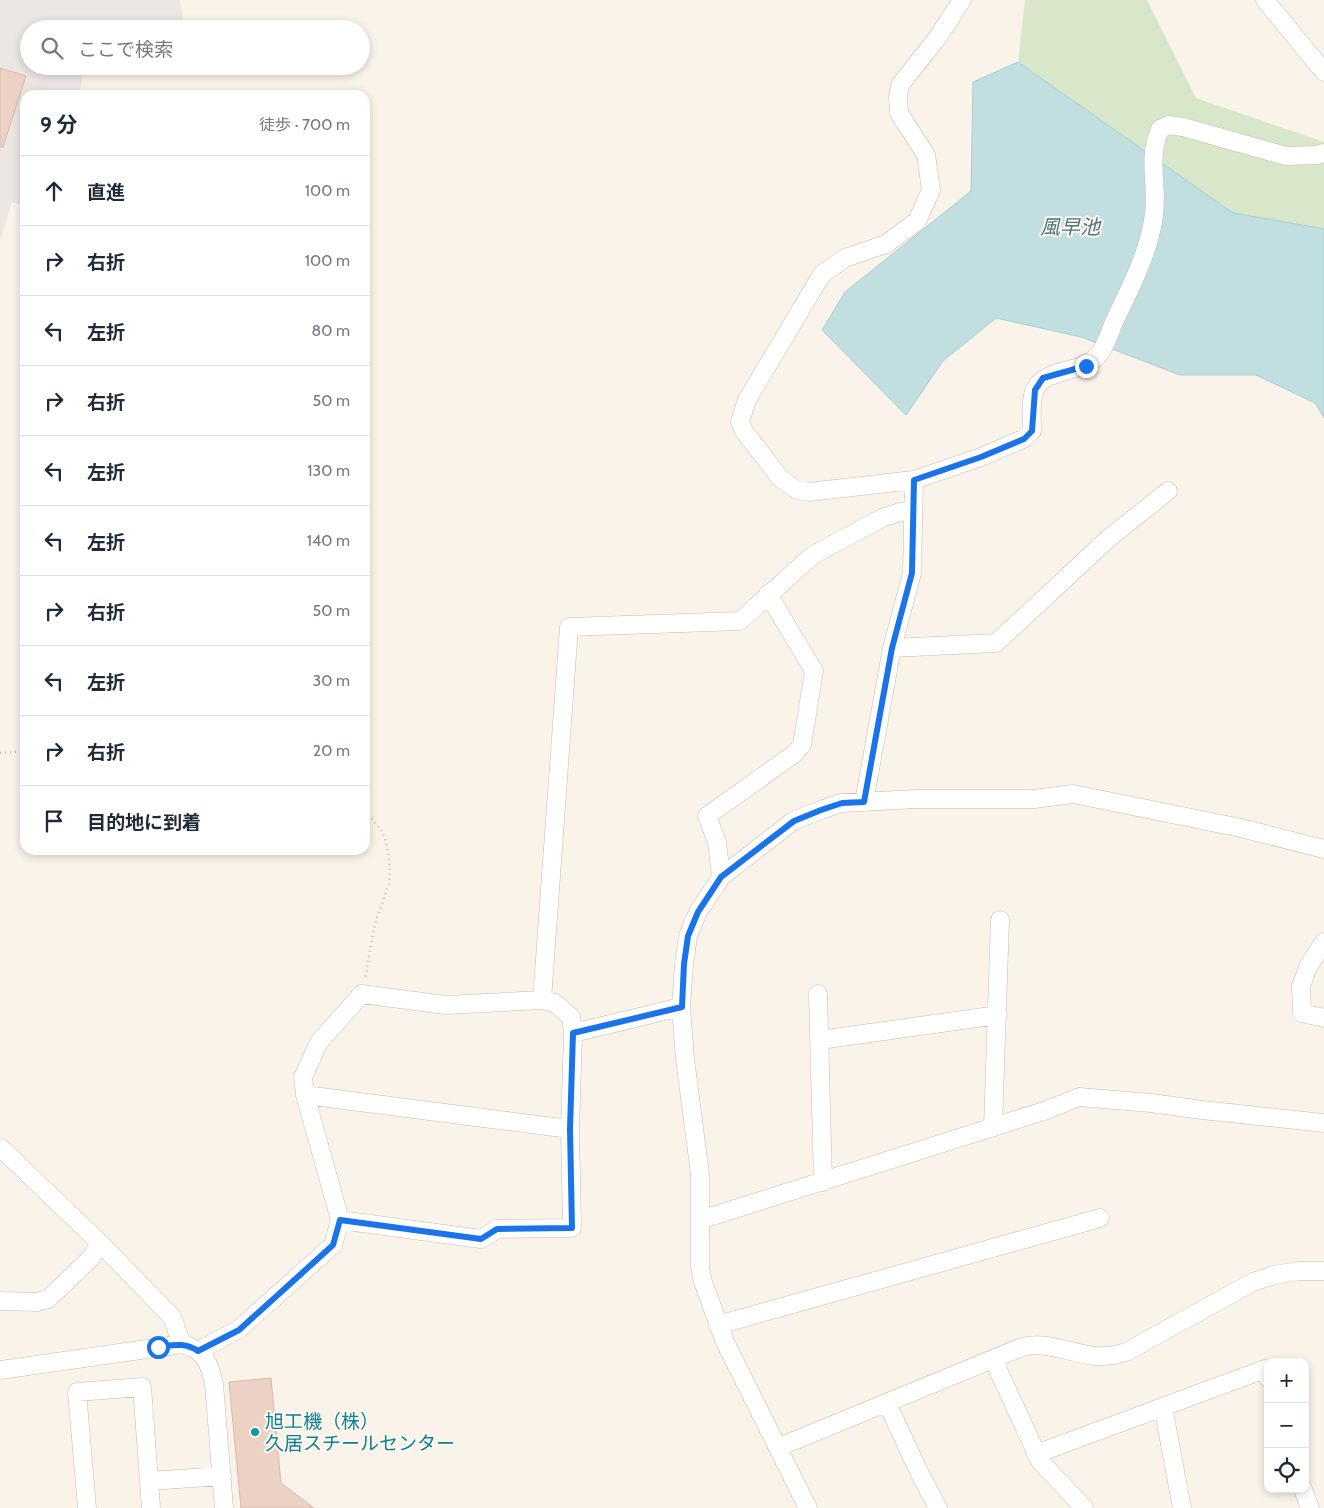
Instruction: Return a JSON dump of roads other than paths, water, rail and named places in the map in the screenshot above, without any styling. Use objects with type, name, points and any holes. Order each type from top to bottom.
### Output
[{"type":"street","points":[[962,0],[938,37],[900,85],[898,96],[899,113],[926,155],[931,190],[917,221],[886,244],[844,258],[822,274],[748,400],[740,422],[743,430],[782,479],[797,490],[809,492],[914,480],[981,457],[1024,439],[1032,431],[1035,390],[1043,378],[1086,366],[1100,353],[1145,256],[1154,216],[1155,190],[1152,157],[1160,129],[1169,125],[1183,127],[1286,156],[1324,153]]},
{"type":"street","points":[[1265,0],[1324,72]]},
{"type":"street","points":[[864,802],[892,648],[912,573],[914,480]]},
{"type":"street","points":[[892,648],[996,643],[1109,538],[1168,491]]},
{"type":"street","points":[[542,1000],[569,627],[740,621],[813,554],[882,518],[900,512],[913,512]]},
{"type":"street","points":[[721,877],[716,842],[707,816],[794,754],[802,745],[812,688],[814,671],[768,594]]},
{"type":"street","points":[[808,1508],[725,1342],[703,1282],[700,1267],[700,1174],[685,1058],[682,1007],[684,964],[688,936],[698,912],[721,877],[794,821],[821,810],[842,803],[916,799],[1034,799],[1073,794],[1241,828],[1324,849]]},
{"type":"street","points":[[993,1127],[1000,920]]},
{"type":"street","points":[[1324,942],[1309,965],[1301,986],[1302,1013],[1324,1018]]},
{"type":"street","points":[[198,1351],[239,1330],[333,1245],[340,1220],[305,1095],[303,1077],[319,1042],[362,994],[445,1005],[542,1000],[555,1003],[571,1017],[573,1033],[570,1129],[572,1228],[497,1229],[481,1239],[340,1220]]},
{"type":"street","points":[[818,994],[823,1182]]},
{"type":"street","points":[[573,1033],[682,1007]]},
{"type":"street","points":[[820,1040],[998,1015]]},
{"type":"street","points":[[305,1095],[570,1129]]},
{"type":"street","points":[[700,1220],[1047,1110],[1079,1097],[1324,1122]]},
{"type":"street","points":[[0,1147],[100,1243],[172,1317],[182,1344]]},
{"type":"street","points":[[718,1325],[1100,1218]]},
{"type":"street","points":[[0,1301],[37,1302],[48,1299],[91,1258],[100,1243]]},
{"type":"street","points":[[779,1447],[1022,1347],[1034,1344],[1095,1356],[1114,1356],[1126,1352],[1262,1278],[1298,1271],[1324,1271]]},
{"type":"street","points":[[0,1370],[182,1344],[192,1346],[205,1357],[210,1366],[214,1384],[224,1508]]},
{"type":"street","points":[[993,1359],[1040,1461],[1084,1508]]},
{"type":"street","points":[[1036,1454],[1264,1369]]},
{"type":"street","points":[[87,1508],[77,1392],[142,1387],[151,1508]]},
{"type":"street","points":[[887,1403],[938,1508]]},
{"type":"street","points":[[1163,1408],[1182,1508]]},
{"type":"street","points":[[149,1482],[222,1476]]},
{"type":"street","points":[[1304,1493],[1310,1508]]},
{"type":"water","name":"風早池","points":[[1018,62],[1233,213],[1324,229],[1324,418],[1315,403],[1256,375],[1180,375],[1081,337],[996,318],[943,361],[906,415],[822,330],[845,292],[971,191],[973,82]]},
{"type":"place","name":"旭工機（株） 久居スチールセンター","points":[[255,1432]]}]
